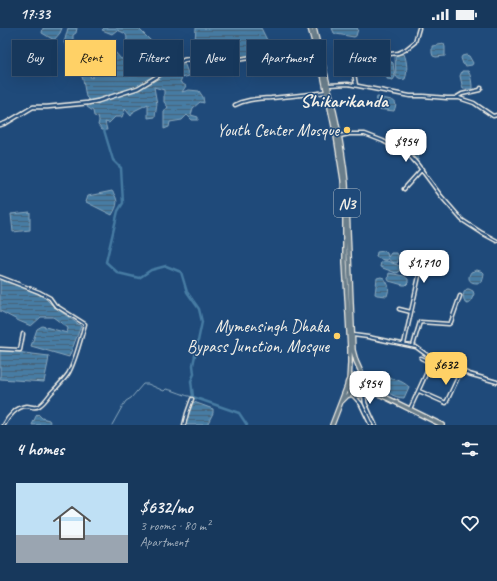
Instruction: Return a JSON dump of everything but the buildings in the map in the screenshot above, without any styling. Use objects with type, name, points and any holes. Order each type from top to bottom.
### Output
[{"type":"highway","name":"N3","points":[[310,28],[314,40]]},
{"type":"highway","name":"N3","points":[[314,28],[316,40]]},
{"type":"highway","name":"N3","points":[[323,76],[339,149],[342,180],[345,216],[345,262],[350,349],[348,388],[353,395]]},
{"type":"highway","name":"N3","points":[[325,76],[340,136],[344,160],[353,350],[367,386],[365,392],[360,395],[353,395],[345,398],[340,404]]},
{"type":"highway","points":[[348,382],[353,377],[362,377],[381,395]]},
{"type":"highway","name":"N3","points":[[332,425],[348,382]]},
{"type":"highway","points":[[365,392],[381,395],[442,425]]},
{"type":"street","points":[[356,85],[352,62],[372,55],[398,53],[405,50],[415,42],[419,28]]},
{"type":"street","points":[[0,126],[33,107],[47,107],[88,102],[138,88],[184,60],[196,58],[217,62],[229,62],[247,58]]},
{"type":"street","points":[[328,85],[348,84],[410,96],[433,96],[462,99],[474,103],[493,116],[497,115]]},
{"type":"street","points":[[456,98],[462,94],[480,90],[481,88]]},
{"type":"street","points":[[235,105],[251,99],[298,96],[326,92]]},
{"type":"street","points":[[340,136],[349,134],[365,134],[410,156],[462,220],[497,241]]},
{"type":"street","points":[[404,189],[422,169]]},
{"type":"street","points":[[404,344],[419,276],[422,269]]},
{"type":"street","points":[[0,277],[39,292],[50,298],[55,305],[85,324],[69,373],[61,383],[39,406],[34,408],[27,406],[22,407],[12,412],[4,425]]},
{"type":"street","points":[[413,346],[420,322],[449,324],[460,296]]},
{"type":"street","points":[[400,309],[411,312]]},
{"type":"street","points":[[0,349],[20,350],[23,334]]},
{"type":"street","points":[[352,335],[413,346],[427,355],[469,374],[497,382]]},
{"type":"street","points":[[419,391],[446,403],[459,375],[421,358]]},
{"type":"street","points":[[410,409],[431,363]]},
{"type":"street","points":[[365,392],[366,403],[375,425]]},
{"type":"street","points":[[353,395],[362,404],[371,425]]},
{"type":"street","points":[[184,425],[192,399]]},
{"type":"water","points":[[43,28],[62,28],[54,40],[42,33]]},
{"type":"water","points":[[68,28],[77,28],[76,33],[73,35],[73,40],[65,40],[65,44],[64,43]]},
{"type":"water","points":[[104,28],[138,28],[150,40],[127,40],[127,36],[117,30],[112,34],[102,30]]},
{"type":"water","points":[[196,28],[261,28],[267,40],[247,40],[247,56],[239,57],[239,40],[195,40]]},
{"type":"water","points":[[332,28],[358,29],[356,36],[354,37],[336,34]]},
{"type":"water","points":[[444,44],[445,56],[433,56],[432,46]]},
{"type":"water","points":[[116,53],[121,59],[124,58],[124,76],[183,76],[183,65],[185,65],[189,76],[182,78],[180,82],[186,86],[182,92],[189,90],[199,91],[203,97],[204,103],[200,102],[193,108],[191,115],[198,117],[198,120],[192,120],[187,115],[182,120],[170,122],[169,127],[164,129],[164,112],[168,107],[164,102],[164,90],[154,87],[157,104],[155,117],[148,118],[148,104],[134,111],[131,116],[125,109],[122,117],[115,117],[109,123],[105,122],[107,130],[102,130],[98,125],[98,117],[94,116],[93,111],[87,107],[90,101],[86,97],[82,76],[90,76],[91,78],[93,76],[116,76]]},
{"type":"water","points":[[404,54],[407,70],[405,79],[403,80],[396,76],[395,56]]},
{"type":"water","points":[[462,56],[469,56],[473,63],[472,65],[466,66],[463,64],[461,58]]},
{"type":"water","points":[[390,62],[392,62],[395,77],[393,80],[387,79],[387,76],[390,76]]},
{"type":"water","points":[[462,71],[468,71],[472,89],[463,89],[460,76]]},
{"type":"water","points":[[377,97],[394,102],[396,104],[394,111],[377,109],[375,106]]},
{"type":"water","points":[[416,138],[422,141],[418,160],[415,160],[410,156],[414,139]]},
{"type":"water","points":[[112,191],[116,197],[117,203],[112,215],[86,202],[88,196]]},
{"type":"water","points":[[30,212],[30,230],[13,232],[11,214]]},
{"type":"water","points":[[384,251],[387,253],[388,257],[391,253],[397,253],[398,262],[393,262],[388,258],[386,260],[376,257],[377,252]]},
{"type":"water","points":[[383,261],[400,266],[399,272],[396,273],[380,267],[381,262]]},
{"type":"water","points":[[477,270],[484,273],[483,279],[482,282],[473,283],[469,280],[469,275],[471,272]]},
{"type":"water","points":[[389,273],[404,276],[408,279],[408,283],[403,285],[389,281]]},
{"type":"water","points":[[377,278],[384,278],[388,284],[389,288],[387,296],[375,294]]},
{"type":"water","points":[[0,280],[44,297],[53,306],[81,326],[69,357],[31,346],[37,329],[42,326],[67,333],[68,328],[53,317],[41,317],[31,326],[0,311]]},
{"type":"water","points":[[467,289],[473,291],[474,294],[470,303],[468,304],[465,303],[463,297],[464,292]]},
{"type":"water","points":[[0,350],[49,356],[44,382],[0,379]]},
{"type":"water","points":[[384,377],[398,380],[409,387],[404,398],[396,397],[388,393],[382,387],[381,379]]},
{"type":"water","points":[[194,402],[213,409],[213,413],[207,425],[187,425],[186,423],[192,403]]},
{"type":"water","points":[[38,414],[42,418],[49,420],[49,425],[32,425]]},
{"type":"waterway","points":[[104,130],[113,160],[121,168],[123,203],[118,211],[106,262],[118,273],[139,278],[151,270],[166,266],[181,272],[187,292],[199,309],[202,322],[193,365],[194,374],[191,381],[193,397],[239,413],[247,425]]},
{"type":"waterway","points":[[112,425],[126,401],[131,398],[143,384],[148,384],[164,391],[166,389],[193,397]]},
{"type":"place","name":"Youth Center Mosque","points":[[347,130]]},
{"type":"place","name":"Mymensingh Dhaka Bypass Junction, Mosque","points":[[337,336]]},
{"type":"district","name":"Shikarikanda","points":[[344,100]]}]
